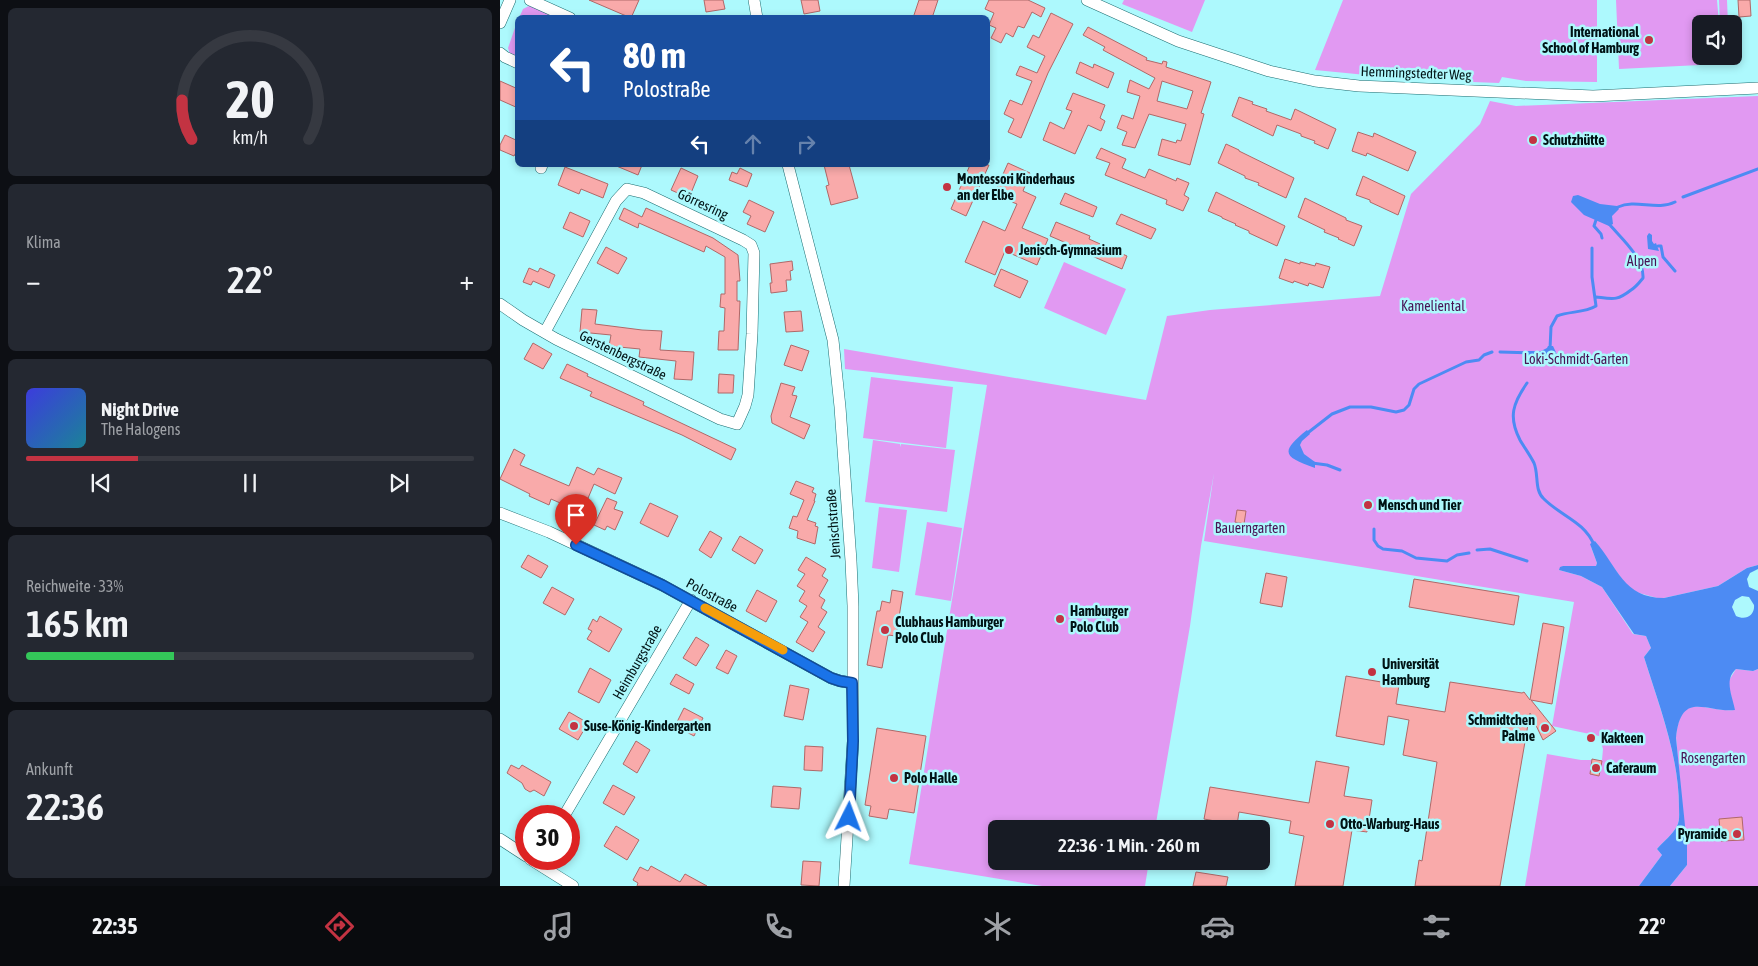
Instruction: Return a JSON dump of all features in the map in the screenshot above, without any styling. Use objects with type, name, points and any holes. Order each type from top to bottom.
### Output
[{"type":"street","points":[[500,23],[510,0]]},
{"type":"street","points":[[530,0],[563,15]]},
{"type":"street","points":[[754,0],[756,15]]},
{"type":"street","name":"Hemmingstedter Weg","points":[[1087,0],[1178,41],[1269,71],[1315,81],[1359,86],[1592,96],[1758,88]]},
{"type":"street","points":[[500,53],[515,62]]},
{"type":"street","name":"Jenischstraße","points":[[789,167],[834,350],[852,561],[853,741],[844,886]]},
{"type":"street","name":"Görresring","points":[[545,332],[616,201],[627,189],[644,193],[743,240],[751,245],[754,253],[752,334],[748,395],[737,424]]},
{"type":"street","name":"Gerstenbergstraße","points":[[500,304],[545,332],[720,419],[737,424]]},
{"type":"street","name":"Polostraße","points":[[500,513],[549,532],[662,585],[831,678],[852,683]]},
{"type":"street","name":"Heimburgstraße","points":[[570,805],[691,600]]},
{"type":"street","points":[[500,839],[515,849]]},
{"type":"street","points":[[550,870],[573,886]]},
{"type":"green space","points":[[1124,0],[1205,0],[1192,32],[1122,4]]},
{"type":"green space","points":[[1343,0],[1597,0],[1597,82],[1526,81],[1502,77],[1499,83],[1472,82],[1459,75],[1397,78],[1315,70]]},
{"type":"green space","points":[[1616,0],[1717,0],[1718,15],[1692,15],[1692,65],[1700,65],[1619,69]]},
{"type":"green space","points":[[1719,0],[1727,0],[1728,15],[1720,15]]},
{"type":"green space","points":[[531,5],[553,15],[520,15],[523,9]]},
{"type":"green space","points":[[515,28],[515,58],[510,54],[508,48]]},
{"type":"green space","name":"Loki-Schmidt-Garten","points":[[1758,96],[1758,565],[1747,568],[1718,586],[1664,598],[1657,598],[1631,589],[1595,541],[1591,547],[1597,563],[1596,566],[1563,566],[1559,570],[1581,576],[1602,587],[1633,634],[1646,636],[1651,648],[1644,657],[1672,750],[1676,769],[1679,816],[1675,829],[1657,849],[1662,855],[1639,886],[1525,886],[1547,754],[1581,760],[1602,760],[1603,749],[1599,736],[1552,726],[1574,602],[1204,541],[1214,473],[1157,820],[988,820],[988,870],[1148,870],[1145,886],[1042,886],[909,864],[987,385],[845,369],[844,349],[1146,400],[1167,316],[1210,310],[1380,296],[1411,194],[1480,124],[1490,101],[1516,106]]},
{"type":"green space","points":[[1064,262],[1126,289],[1106,335],[1044,308]]},
{"type":"green space","points":[[871,377],[953,387],[946,448],[863,438]]},
{"type":"green space","points":[[873,440],[900,444],[900,447],[901,444],[955,450],[947,512],[865,502]]},
{"type":"green space","points":[[879,507],[907,510],[899,572],[872,568]]},
{"type":"green space","points":[[927,522],[962,528],[951,601],[915,595]]},
{"type":"green space","name":"Rosengarten","points":[[1736,669],[1753,671],[1758,669],[1758,886],[1670,886],[1687,865],[1676,737],[1679,722],[1683,713],[1689,708],[1704,707],[1734,710],[1728,682]]},
{"type":"water","points":[[1578,195],[1600,204],[1617,206],[1619,209],[1612,216],[1613,224],[1609,226],[1584,215],[1571,202],[1573,196]]},
{"type":"water","points":[[1649,233],[1652,235],[1652,241],[1654,244],[1656,243],[1659,251],[1648,249],[1647,236]]},
{"type":"water","points":[[1548,346],[1553,346],[1561,363],[1560,366],[1549,360],[1526,356],[1526,351],[1541,351]]},
{"type":"water","points":[[1307,430],[1310,434],[1300,445],[1304,454],[1315,462],[1315,468],[1297,461],[1289,454],[1292,444]]},
{"type":"water","points":[[1595,541],[1630,587],[1650,597],[1664,598],[1718,586],[1747,568],[1758,565],[1758,569],[1750,573],[1747,579],[1749,587],[1758,591],[1758,669],[1753,671],[1736,669],[1732,673],[1730,688],[1735,710],[1705,707],[1689,708],[1683,713],[1679,723],[1676,738],[1687,845],[1687,865],[1670,886],[1639,886],[1662,855],[1657,849],[1675,829],[1679,817],[1678,788],[1672,750],[1644,657],[1651,648],[1646,636],[1634,634],[1602,587],[1581,576],[1559,570],[1563,566],[1596,566],[1597,563],[1590,544]],"holes":[[[1742,596],[1749,597],[1754,605],[1753,612],[1743,618],[1736,616],[1732,607],[1735,600]]]},
{"type":"building","points":[[589,0],[639,0],[632,15],[624,15]]},
{"type":"building","points":[[704,0],[723,0],[725,9],[706,12]]},
{"type":"building","points":[[801,0],[818,0],[820,11],[804,14]]},
{"type":"building","points":[[919,0],[938,0],[933,15],[914,15]]},
{"type":"building","points":[[989,0],[1028,0],[1045,8],[1041,17],[1032,12],[1024,28],[1018,26],[1013,37],[1006,33],[1001,43],[991,38],[996,28],[990,25],[994,13],[985,9]]},
{"type":"building","points":[[1738,0],[1750,0],[1751,16],[1739,15]]},
{"type":"building","points":[[1051,13],[1073,24],[1048,73],[1021,138],[1008,132],[1014,119],[1004,114],[1010,100],[1022,105],[1032,81],[1016,75],[1020,66],[1037,73],[1045,56],[1027,47],[1033,35],[1039,38]]},
{"type":"building","points":[[1088,27],[1147,58],[1146,60],[1162,64],[1163,61],[1167,62],[1166,67],[1211,82],[1201,113],[1204,114],[1190,165],[1158,155],[1162,139],[1176,143],[1177,140],[1181,141],[1186,124],[1149,114],[1135,148],[1122,145],[1127,132],[1117,128],[1122,115],[1133,119],[1140,96],[1127,92],[1130,80],[1149,89],[1155,78],[1103,50],[1105,47],[1083,35]],"holes":[[[1162,81],[1193,91],[1187,109],[1157,101]]]},
{"type":"building","points":[[1080,62],[1093,68],[1094,64],[1114,73],[1108,88],[1076,73]]},
{"type":"building","points":[[500,81],[515,88],[515,107],[500,100]]},
{"type":"building","points":[[1073,93],[1105,105],[1100,118],[1105,121],[1101,131],[1088,125],[1075,154],[1043,140],[1050,122],[1064,129],[1072,111],[1066,109]]},
{"type":"building","points":[[1239,97],[1267,109],[1266,111],[1291,120],[1295,109],[1336,129],[1328,149],[1314,143],[1315,141],[1301,136],[1301,134],[1277,125],[1273,136],[1232,116]]},
{"type":"building","points":[[1358,132],[1373,137],[1374,133],[1416,152],[1408,171],[1367,153],[1366,156],[1352,151]]},
{"type":"building","points":[[505,135],[515,140],[514,156],[500,150],[500,145]]},
{"type":"building","points":[[1226,144],[1294,178],[1286,198],[1218,163]]},
{"type":"building","points":[[1101,148],[1126,159],[1122,168],[1145,178],[1149,169],[1176,181],[1177,178],[1189,183],[1184,195],[1189,198],[1183,211],[1166,204],[1167,200],[1105,175],[1110,163],[1096,158]]},
{"type":"building","points":[[1008,163],[1030,173],[1023,191],[1036,197],[1022,228],[1048,239],[1037,265],[1005,251],[995,275],[965,262],[983,221],[1005,231],[1017,204],[1012,202],[1014,198],[996,190]]},
{"type":"building","points":[[565,167],[608,184],[603,198],[581,189],[579,194],[558,185]]},
{"type":"building","points":[[619,167],[641,167],[638,175]]},
{"type":"building","points":[[824,167],[850,167],[858,198],[831,205],[826,186],[829,185]]},
{"type":"building","points":[[969,167],[988,167],[966,216],[951,209]]},
{"type":"building","points":[[681,168],[698,176],[689,198],[671,190]]},
{"type":"building","points":[[740,168],[752,174],[747,187],[729,180],[732,172],[737,174]]},
{"type":"building","points":[[1363,176],[1405,196],[1398,215],[1370,202],[1370,200],[1356,195]]},
{"type":"building","points":[[1216,192],[1285,226],[1277,246],[1208,211]]},
{"type":"building","points":[[1065,193],[1097,207],[1093,217],[1060,204]]},
{"type":"building","points":[[1305,198],[1346,218],[1346,220],[1362,226],[1354,246],[1298,217]]},
{"type":"building","points":[[749,200],[774,212],[765,232],[747,224],[751,216],[743,212]]},
{"type":"building","points":[[624,208],[642,217],[646,208],[713,238],[738,255],[740,281],[737,281],[737,301],[740,301],[738,350],[718,350],[719,331],[724,331],[725,308],[720,307],[721,294],[725,294],[725,257],[706,246],[704,252],[639,223],[638,228],[619,219]]},
{"type":"building","points":[[570,212],[590,221],[583,237],[563,228]]},
{"type":"building","points":[[1121,214],[1156,229],[1151,239],[1116,224]]},
{"type":"building","points":[[1056,222],[1090,236],[1089,239],[1127,256],[1122,269],[1050,236]]},
{"type":"building","points":[[606,247],[627,258],[618,274],[597,263]]},
{"type":"building","points":[[1285,259],[1300,264],[1300,262],[1315,266],[1316,263],[1330,267],[1323,288],[1309,283],[1308,286],[1294,281],[1293,283],[1279,278]]},
{"type":"building","points":[[792,261],[791,280],[786,280],[787,291],[771,293],[770,264]]},
{"type":"building","points":[[529,268],[538,272],[540,268],[555,275],[549,288],[533,281],[531,285],[523,282]]},
{"type":"building","points":[[1001,269],[1028,281],[1020,298],[994,286]]},
{"type":"building","points":[[582,309],[597,310],[595,324],[662,331],[660,350],[694,352],[692,380],[674,379],[676,361],[639,357],[640,349],[609,346],[611,335],[580,332]]},
{"type":"building","points":[[801,311],[803,331],[786,332],[784,312]]},
{"type":"building","points":[[533,343],[552,354],[543,369],[524,359]]},
{"type":"building","points":[[791,345],[809,351],[802,371],[784,365]]},
{"type":"building","points":[[567,364],[588,374],[587,376],[644,402],[643,405],[736,449],[731,460],[682,435],[590,396],[592,392],[560,378]]},
{"type":"building","points":[[719,374],[734,375],[733,393],[718,393]]},
{"type":"building","points":[[781,383],[795,387],[792,395],[797,396],[790,417],[810,425],[804,439],[772,423],[771,416]]},
{"type":"building","points":[[514,449],[525,455],[520,465],[569,486],[577,467],[594,475],[598,468],[622,478],[615,494],[594,484],[586,503],[578,499],[574,509],[551,499],[549,505],[500,479]]},
{"type":"building","points":[[796,481],[814,488],[812,492],[816,494],[807,520],[816,523],[815,526],[818,527],[815,544],[797,538],[798,531],[789,528],[793,516],[797,517],[804,500],[790,494]]},
{"type":"building","points":[[607,498],[617,502],[614,509],[623,512],[615,530],[607,526],[605,530],[594,525]]},
{"type":"building","points":[[650,503],[678,516],[668,537],[640,523]]},
{"type":"building","points":[[1237,510],[1246,511],[1244,524],[1235,522]]},
{"type":"building","points":[[710,531],[722,538],[711,558],[699,550]]},
{"type":"building","points":[[740,536],[763,550],[755,564],[732,550]]},
{"type":"building","points":[[528,555],[548,566],[541,578],[521,567]]},
{"type":"building","points":[[806,557],[826,569],[822,576],[828,580],[819,596],[825,600],[821,608],[827,612],[818,627],[825,632],[813,652],[796,642],[808,622],[800,617],[807,606],[799,601],[805,591],[797,586],[805,574],[798,570]]},
{"type":"building","points":[[1266,573],[1287,577],[1282,607],[1260,603]]},
{"type":"building","points":[[1414,579],[1519,596],[1514,625],[1409,607]]},
{"type":"building","points":[[552,587],[574,599],[565,615],[543,603]]},
{"type":"building","points":[[757,590],[777,601],[766,622],[746,611]]},
{"type":"building","name":"Clubhaus Hamburger Polo Club","points":[[892,590],[903,592],[896,636],[888,635],[882,668],[867,665],[877,611],[880,611],[882,601],[890,603]]},
{"type":"building","points":[[600,616],[622,629],[609,652],[587,639],[592,631],[588,629],[593,619],[597,622]]},
{"type":"building","points":[[1543,623],[1564,627],[1552,704],[1531,700],[1556,731],[1543,740],[1530,713],[1500,886],[1415,886],[1419,860],[1422,861],[1437,762],[1403,755],[1409,720],[1388,716],[1384,745],[1336,736],[1346,676],[1399,685],[1396,704],[1445,712],[1450,682],[1524,692],[1530,700]]},
{"type":"building","points":[[696,637],[709,645],[696,666],[683,658]]},
{"type":"building","points":[[726,650],[737,656],[728,674],[716,668]]},
{"type":"building","points":[[590,668],[611,680],[599,703],[578,692]]},
{"type":"building","points":[[676,674],[694,684],[689,694],[670,684]]},
{"type":"building","points":[[790,685],[809,689],[803,720],[784,716]]},
{"type":"building","points":[[684,708],[703,718],[694,736],[675,726]]},
{"type":"building","name":"Suse-König-Kindergarten","points":[[569,712],[588,723],[578,740],[559,729]]},
{"type":"building","name":"Polo Halle","points":[[877,728],[926,736],[914,813],[889,809],[887,819],[869,816],[871,806],[865,805]]},
{"type":"building","points":[[636,741],[650,750],[637,773],[623,764]]},
{"type":"building","points":[[805,746],[823,747],[822,771],[804,770]]},
{"type":"building","name":"Caferaum","points":[[1592,759],[1602,761],[1599,776],[1590,774]]},
{"type":"building","name":"Otto-Warburg-Haus","points":[[1316,761],[1349,767],[1344,796],[1372,800],[1367,832],[1352,830],[1343,886],[1295,886],[1304,836],[1289,833],[1291,821],[1239,812],[1238,820],[1204,819],[1210,787],[1309,803]]},
{"type":"building","points":[[511,765],[519,769],[522,765],[551,782],[544,796],[534,790],[530,792],[525,789],[522,783],[507,773]]},
{"type":"building","points":[[613,785],[635,797],[624,815],[603,803]]},
{"type":"building","points":[[773,786],[801,788],[799,809],[771,807]]},
{"type":"building","points":[[1742,817],[1744,840],[1721,841],[1719,819]]},
{"type":"building","points":[[616,826],[639,840],[627,860],[604,846]]},
{"type":"building","points":[[803,861],[821,862],[819,886],[801,885]]},
{"type":"building","points":[[651,866],[680,882],[685,874],[707,886],[637,886],[638,883],[633,880],[640,867],[648,871]]},
{"type":"building","points":[[1196,872],[1228,877],[1226,886],[1193,886]]},
{"type":"waterway","points":[[1683,197],[1758,169]]},
{"type":"waterway","points":[[1618,207],[1632,204],[1661,205],[1675,202]]},
{"type":"waterway","points":[[1596,220],[1594,226],[1602,238]]},
{"type":"waterway","points":[[1596,297],[1618,298],[1634,288],[1643,278],[1640,263],[1636,256],[1610,225]]},
{"type":"waterway","points":[[1658,246],[1661,246],[1663,257],[1675,271]]},
{"type":"waterway","points":[[1550,349],[1551,327],[1557,316],[1587,310],[1596,306],[1592,277],[1592,248]]},
{"type":"waterway","points":[[1305,435],[1332,414],[1350,407],[1371,407],[1396,412],[1404,410],[1409,405],[1414,389],[1419,384],[1466,362],[1479,360],[1484,355],[1492,352]]},
{"type":"waterway","points":[[1500,352],[1530,353]]},
{"type":"waterway","points":[[1527,383],[1515,404],[1513,417],[1516,432],[1534,463],[1539,491],[1551,505],[1585,530],[1594,545]]},
{"type":"waterway","points":[[1312,463],[1327,465],[1340,470]]},
{"type":"waterway","points":[[1374,529],[1374,540],[1378,546],[1383,549],[1402,551],[1416,558],[1447,561],[1457,555],[1469,553]]},
{"type":"waterway","points":[[1477,550],[1490,549],[1527,561]]},
{"type":"slow traffic","points":[[705,608],[783,650]]},
{"type":"place","name":"International School of Hamburg","points":[[1649,40]]},
{"type":"place","name":"Schutzhütte","points":[[1533,140]]},
{"type":"place","name":"Montessori Kinderhaus an der Elbe","points":[[947,187]]},
{"type":"place","name":"Jenisch-Gymnasium","points":[[1009,250]]},
{"type":"place","name":"Mensch und Tier","points":[[1368,505]]},
{"type":"place","name":"Hamburger Polo Club","points":[[1060,619]]},
{"type":"place","name":"Clubhaus Hamburger Polo Club","points":[[885,630]]},
{"type":"place","name":"Universität Hamburg","points":[[1372,672]]},
{"type":"place","name":"Suse-König-Kindergarten","points":[[574,726]]},
{"type":"place","name":"Schmidtchen Palme","points":[[1545,728]]},
{"type":"place","name":"Kakteen","points":[[1591,738]]},
{"type":"place","name":"Caferaum","points":[[1596,768]]},
{"type":"place","name":"Polo Halle","points":[[894,778]]},
{"type":"place","name":"Otto-Warburg-Haus","points":[[1330,824]]},
{"type":"place","name":"Pyramide","points":[[1737,834]]},
{"type":"route","points":[[576,545],[662,585],[831,678],[852,683],[853,741],[849,817]]},
{"type":"park label","name":"Alpen","points":[[1642,261]]},
{"type":"park label","name":"Kameliental","points":[[1433,306]]},
{"type":"park label","name":"Bauerngarten","points":[[1250,528]]}]
